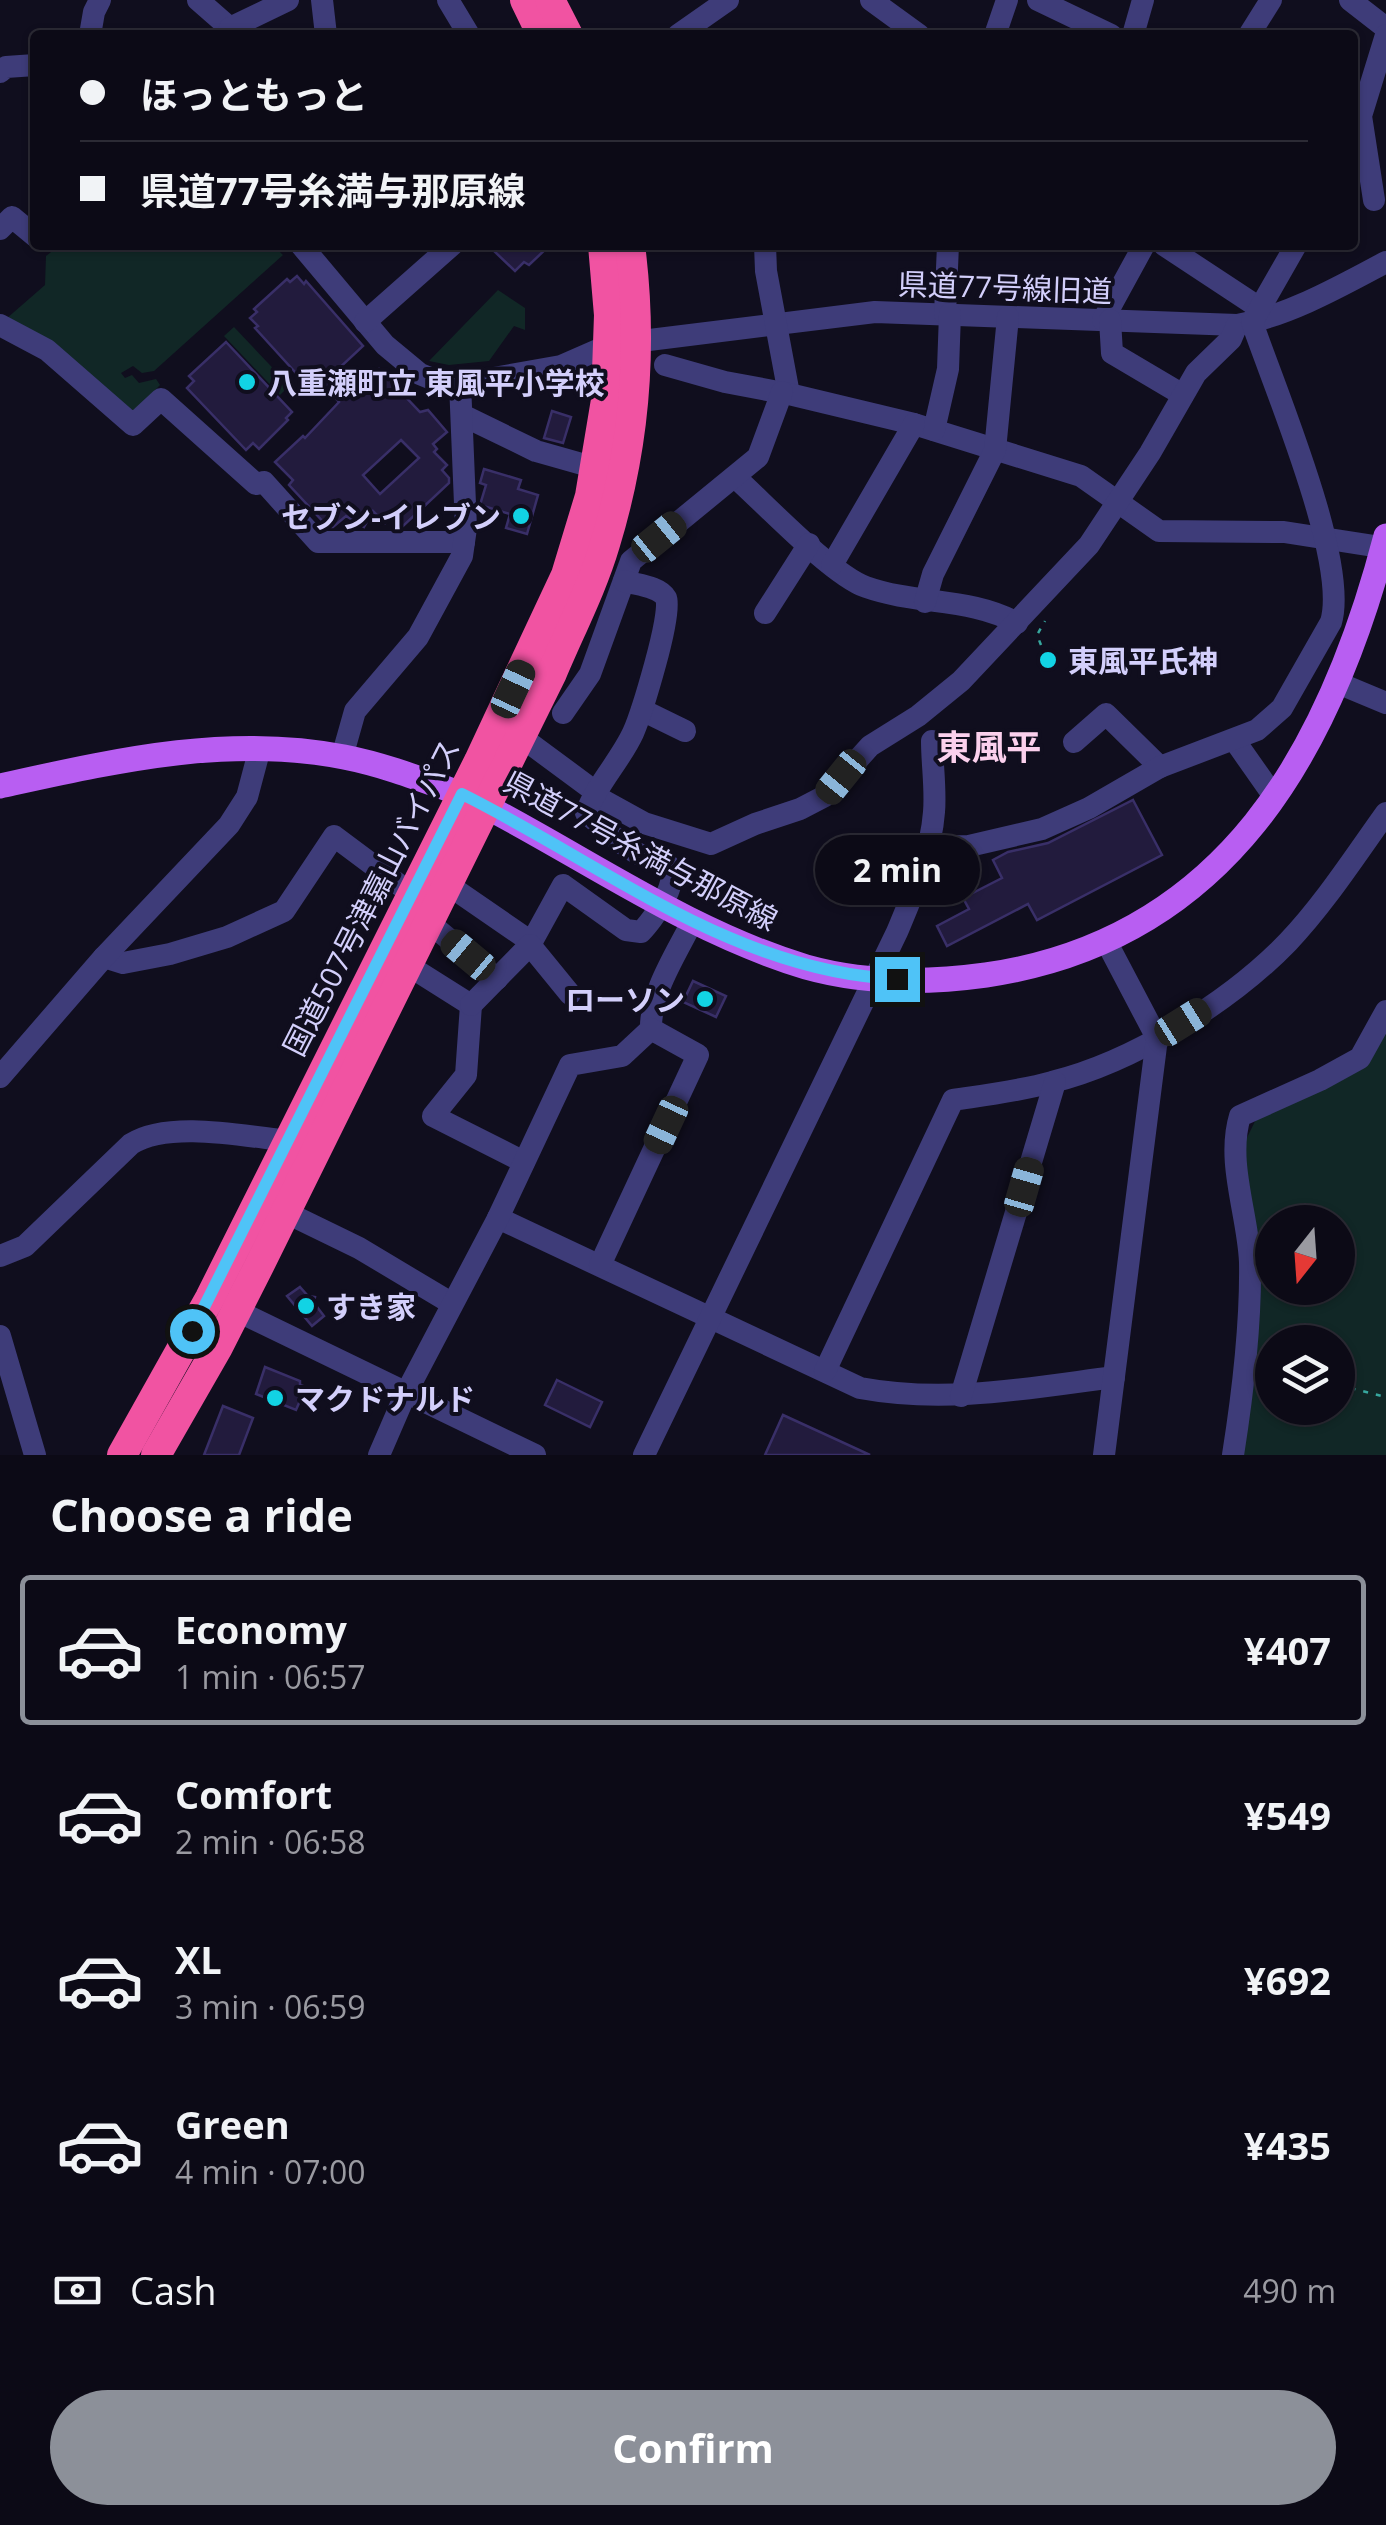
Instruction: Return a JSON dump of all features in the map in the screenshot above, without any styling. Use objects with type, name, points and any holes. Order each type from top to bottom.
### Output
[{"type":"highway","points":[[526,0],[540,30]]},
{"type":"highway","points":[[550,0],[565,30]]},
{"type":"highway","points":[[604,250],[624,344]]},
{"type":"highway","points":[[624,344],[630,250]]},
{"type":"highway","name":"国道507号津嘉山バイパス","points":[[156,1455],[223,1304],[288,1141],[420,908],[474,800],[582,528],[624,344]]},
{"type":"highway","name":"国道507号津嘉山バイパス","points":[[122,1455],[285,1212],[406,964],[420,908],[447,884],[474,800],[520,736],[552,673],[605,546],[624,472],[624,344]]},
{"type":"main road","name":"県道77号糸満与那原線","points":[[0,786],[177,752],[260,748],[342,757],[424,780],[474,800],[693,920],[796,964],[875,978],[966,978],[1014,970],[1059,959],[1106,941],[1171,902],[1231,850],[1275,798],[1304,755],[1338,683],[1385,544]]},
{"type":"street","points":[[91,30],[100,0]]},
{"type":"street","points":[[198,0],[227,30]]},
{"type":"street","points":[[233,30],[288,0]]},
{"type":"street","points":[[322,0],[325,30]]},
{"type":"street","points":[[448,0],[466,30]]},
{"type":"street","points":[[687,30],[728,0]]},
{"type":"street","points":[[870,0],[912,30]]},
{"type":"street","points":[[998,30],[1007,0]]},
{"type":"street","points":[[1038,0],[1101,30]]},
{"type":"street","points":[[1135,30],[1143,0]]},
{"type":"street","points":[[1252,30],[1270,0]]},
{"type":"street","points":[[1350,0],[1386,32],[1360,116],[1371,200]]},
{"type":"street","points":[[0,72],[6,66],[30,65]]},
{"type":"street","points":[[4,218],[30,233]]},
{"type":"street","points":[[305,250],[386,345],[420,374],[442,383],[460,383],[462,556],[418,637],[355,711],[342,757]]},
{"type":"street","points":[[365,322],[446,250]]},
{"type":"street","points":[[562,714],[590,674],[631,561],[758,457],[786,393],[759,250]]},
{"type":"street","points":[[832,565],[924,427],[948,369],[948,250]]},
{"type":"street","points":[[1141,250],[1106,320],[1112,353],[1183,395]]},
{"type":"street","points":[[928,847],[969,846],[1042,829],[1090,808],[1160,767],[1235,741],[1271,721],[1331,622],[1335,608],[1327,539],[1249,318],[1170,250]]},
{"type":"street","points":[[520,736],[596,794],[644,823],[712,844],[755,824],[800,810],[825,796],[870,746],[918,716],[961,681],[1089,545],[1150,453],[1196,373],[1249,318],[1293,250]]},
{"type":"street","name":"県道77号線旧道","points":[[460,383],[561,366],[624,344],[875,312],[1106,320],[1249,318],[1308,300],[1386,262]]},
{"type":"street","points":[[925,602],[933,574],[995,450],[1008,317]]},
{"type":"street","points":[[0,325],[46,350],[133,425],[162,399],[256,484],[264,482],[318,542],[464,542]]},
{"type":"street","points":[[666,365],[924,427],[1080,476],[1159,531],[1284,532],[1385,544]]},
{"type":"street","points":[[462,415],[536,450],[596,468]]},
{"type":"street","points":[[735,477],[832,565],[861,586],[925,602],[970,604],[1017,623]]},
{"type":"street","points":[[765,613],[808,544]]},
{"type":"street","points":[[524,1162],[433,1116],[466,1075],[471,1005],[530,945],[563,885],[633,932],[641,932],[654,920],[672,882],[666,864],[642,856],[586,813],[642,710],[668,604],[656,590],[624,582]]},
{"type":"street","points":[[552,673],[579,688]]},
{"type":"street","points":[[1338,683],[1386,703]]},
{"type":"street","points":[[642,710],[685,731]]},
{"type":"street","points":[[1074,742],[1106,714],[1160,767]]},
{"type":"street","points":[[644,1455],[915,889],[934,811],[932,741]]},
{"type":"street","points":[[1235,741],[1275,798]]},
{"type":"street","points":[[0,1078],[104,957],[229,825],[247,797],[260,748]]},
{"type":"street","points":[[824,1372],[953,1100],[1055,1082],[1116,1059],[1234,990],[1288,942],[1386,813]]},
{"type":"street","points":[[104,957],[123,963],[170,954],[227,937],[284,911],[334,836],[497,979]]},
{"type":"street","points":[[447,884],[524,937],[570,994]]},
{"type":"street","points":[[652,1029],[651,1016],[662,986],[693,920]]},
{"type":"street","points":[[1104,1455],[1157,1038],[1106,941]]},
{"type":"street","points":[[406,964],[471,1005]]},
{"type":"street","points":[[1233,1455],[1240,1410],[1250,1261],[1234,1136],[1240,1116],[1360,1058],[1386,1011]]},
{"type":"street","points":[[378,1455],[570,1065],[622,1056],[652,1029]]},
{"type":"street","points":[[600,1266],[698,1055],[652,1029]]},
{"type":"street","points":[[961,1396],[1055,1082]]},
{"type":"street","points":[[0,1255],[25,1246],[143,1136],[193,1133],[288,1141]]},
{"type":"street","points":[[285,1212],[360,1248],[452,1303]]},
{"type":"street","points":[[498,1218],[860,1388],[897,1395],[961,1396],[1114,1377]]},
{"type":"street","points":[[223,1304],[535,1455]]},
{"type":"street","points":[[0,1336],[34,1455]]},
{"type":"path","points":[[1355,1389],[1386,1397]]},
{"type":"green space","points":[[54,250],[278,250],[283,255],[154,371],[142,373],[133,366],[121,373],[125,378],[132,375],[139,383],[156,379],[160,385],[134,412],[6,319],[45,285],[46,256]]},
{"type":"green space","points":[[498,290],[525,308],[525,330],[514,326],[489,361],[449,365],[429,361]]},
{"type":"green space","points":[[234,327],[286,382],[280,395],[224,336]]},
{"type":"green space","points":[[1386,1012],[1386,1455],[1234,1455],[1250,1366],[1241,1150],[1260,1111],[1366,1055]]},
{"type":"building","points":[[545,250],[529,265],[524,262],[515,271],[494,251]]},
{"type":"building","points":[[297,276],[304,284],[306,281],[363,346],[336,371],[355,392],[379,369],[420,412],[428,410],[447,432],[433,444],[437,449],[434,452],[447,465],[442,470],[449,483],[402,527],[389,518],[385,523],[373,511],[364,527],[346,516],[328,527],[289,485],[293,480],[275,462],[305,438],[339,402],[324,386],[315,394],[250,318],[257,312],[254,309],[287,279],[290,282]],"holes":[[[401,440],[419,458],[380,494],[363,475]]]},
{"type":"building","points":[[226,342],[292,412],[259,449],[253,443],[246,450],[187,388],[194,381],[189,376]]},
{"type":"building","points":[[552,411],[571,417],[563,443],[544,438]]},
{"type":"building","points":[[484,469],[521,480],[518,489],[538,495],[527,534],[506,528],[510,514],[480,505],[486,485],[480,483]]},
{"type":"building","points":[[1133,800],[1162,855],[1037,920],[1028,904],[947,946],[937,926],[969,909],[963,898],[1002,878],[993,860],[1008,852],[1048,843]]},
{"type":"building","name":"ローソン","points":[[693,981],[726,996],[716,1017],[683,1002]]},
{"type":"building","points":[[300,1287],[308,1296],[315,1297],[314,1303],[324,1316],[312,1326],[287,1296]]},
{"type":"building","points":[[265,1367],[306,1387],[296,1410],[256,1394]]},
{"type":"building","points":[[557,1380],[602,1402],[590,1427],[545,1405]]},
{"type":"building","points":[[223,1406],[253,1418],[239,1455],[204,1455]]},
{"type":"building","points":[[783,1415],[870,1455],[765,1455]]},
{"type":"place","name":"八重瀬町立 東風平小学校","points":[[247,382]]},
{"type":"place","name":"セブン-イレブン","points":[[521,516]]},
{"type":"place","name":"東風平氏神","points":[[1048,660]]},
{"type":"place","name":"ローソン","points":[[705,999]]},
{"type":"place","name":"すき家","points":[[306,1306]]},
{"type":"place","name":"マクドナルド","points":[[275,1398]]},
{"type":"district","name":"東風平","points":[[989,746]]},
{"type":"route","points":[[192,1331],[462,794],[729,938],[810,968],[897,979]]}]
